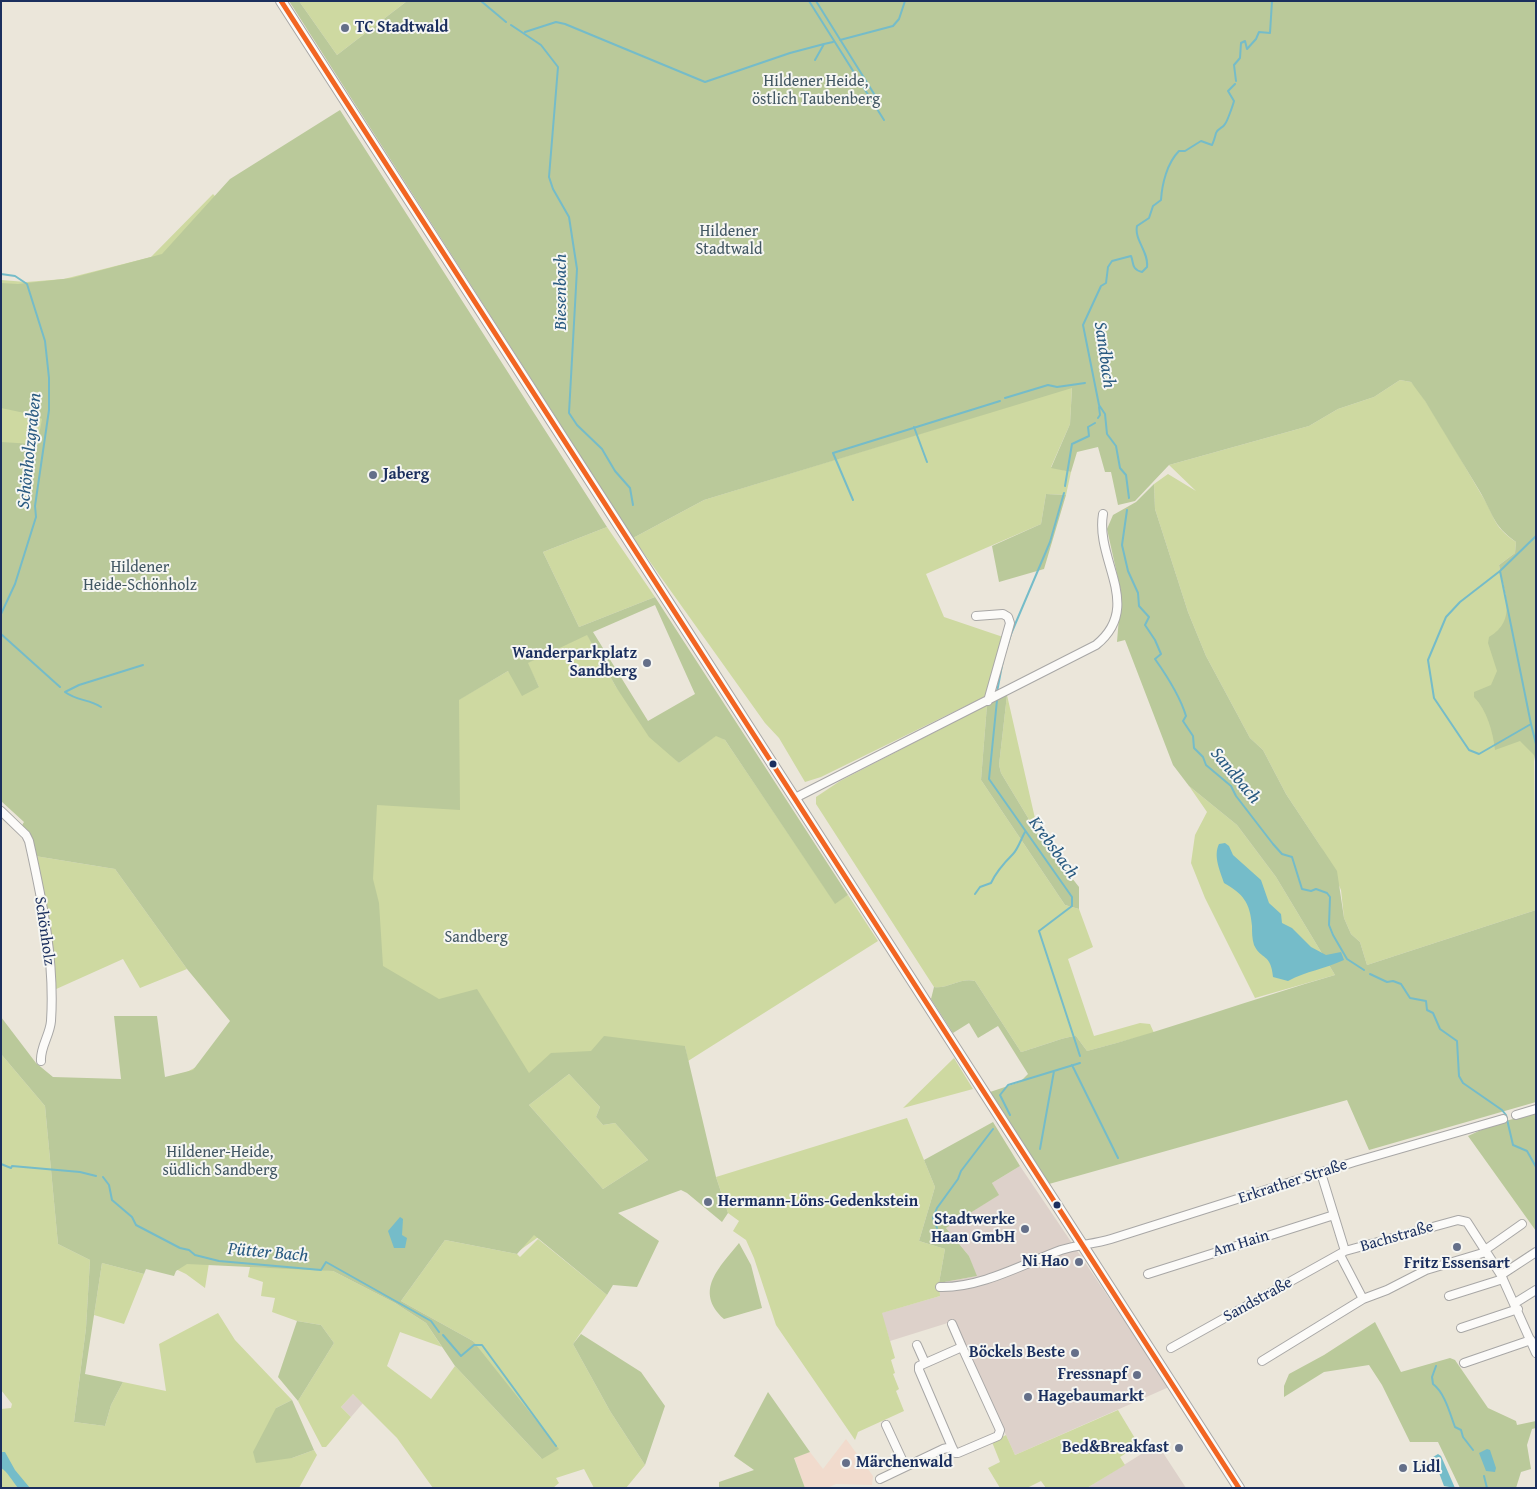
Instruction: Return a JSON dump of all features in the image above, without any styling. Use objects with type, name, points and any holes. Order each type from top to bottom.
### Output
[{"type":"main road","points":[[281,1],[1239,1488]]},
{"type":"street","points":[[795,798],[988,701],[1096,645],[1104,638],[1111,627],[1118,602],[1103,536],[1103,514]]},
{"type":"street","points":[[976,616],[1003,614],[1008,617],[1010,623],[988,701]]},
{"type":"street","name":"Schönholz","points":[[1,811],[26,834],[29,841],[45,928],[50,969],[51,1021],[40,1061]]},
{"type":"street","points":[[1516,1115],[1536,1109]]},
{"type":"street","name":"Erkrather Straße","points":[[940,1287],[959,1286],[982,1280],[1069,1247],[1111,1239],[1321,1172],[1503,1119]]},
{"type":"street","name":"Bachstraße","points":[[1321,1172],[1334,1215],[1342,1253],[1458,1220],[1467,1222],[1502,1277],[1536,1353]]},
{"type":"street","name":"Am Hain","points":[[1148,1274],[1334,1215]]},
{"type":"street","points":[[1262,1361],[1363,1299],[1387,1290],[1426,1270],[1485,1251],[1522,1224]]},
{"type":"street","points":[[1449,1296],[1502,1277],[1536,1252]]},
{"type":"street","points":[[1342,1253],[1363,1299]]},
{"type":"street","name":"Sandstraße","points":[[1171,1348],[1342,1253]]},
{"type":"street","points":[[1461,1328],[1516,1306],[1536,1290]]},
{"type":"street","points":[[952,1324],[1000,1430],[998,1436],[955,1453],[919,1370],[919,1366],[962,1347]]},
{"type":"street","points":[[1464,1363],[1529,1336],[1536,1327]]},
{"type":"street","points":[[917,1345],[925,1363]]},
{"type":"street","points":[[886,1426],[905,1466]]},
{"type":"street","points":[[880,1479],[943,1449],[952,1447]]},
{"type":"shaded area","points":[[1020,1166],[1169,1387],[1015,1455],[954,1321],[890,1341],[881,1313],[940,1296],[939,1283],[976,1276],[969,1256],[946,1228],[998,1195],[992,1183]]},
{"type":"shaded area","points":[[353,1394],[363,1403],[351,1417],[341,1407]]},
{"type":"shaded area","name":"Märchenwald","points":[[846,1439],[873,1476],[872,1485],[836,1484],[827,1488],[805,1488],[794,1457],[810,1452],[823,1469]]},
{"type":"shaded area","points":[[1158,1445],[1186,1488],[1087,1488],[1143,1453]]},
{"type":"green space","name":"Hildener Stadtwald","points":[[289,1],[299,1],[337,55],[407,1],[1536,1],[1536,768],[1534,755],[1520,741],[1495,750],[1489,722],[1479,702],[1474,697],[1474,692],[1491,685],[1497,671],[1488,643],[1489,637],[1504,623],[1506,614],[1506,596],[1499,565],[1515,553],[1516,542],[1497,524],[1479,490],[1425,401],[1411,382],[1400,380],[1374,397],[1338,409],[1309,426],[1169,465],[1135,501],[1118,505],[1111,472],[1105,472],[1098,447],[1077,452],[1071,472],[1051,468],[1070,424],[1072,388],[704,500],[633,538]]},
{"type":"green space","name":"TC Stadtwald","points":[[299,1],[407,1],[337,55]]},
{"type":"green space","points":[[340,110],[607,527],[543,552],[579,627],[655,597],[848,895],[835,904],[725,740],[716,736],[679,763],[649,737],[616,687],[587,635],[528,663],[539,687],[522,696],[508,671],[459,700],[460,810],[377,805],[373,879],[379,903],[383,966],[439,999],[477,989],[529,1073],[551,1053],[591,1051],[604,1036],[685,1046],[716,1177],[728,1213],[722,1222],[681,1190],[618,1213],[659,1241],[637,1287],[613,1285],[607,1295],[534,1235],[517,1254],[445,1240],[401,1301],[473,1341],[559,1449],[542,1459],[455,1366],[426,1323],[395,1303],[333,1271],[187,1264],[176,1271],[174,1276],[146,1269],[144,1274],[102,1263],[85,1374],[123,1382],[111,1405],[105,1426],[74,1422],[86,1328],[90,1260],[58,1244],[45,1106],[1,1054],[1,1017],[36,1063],[53,1077],[121,1079],[114,1016],[157,1016],[165,1077],[193,1070],[230,1021],[187,969],[115,869],[35,856],[21,827],[24,822],[1,801],[1,442],[33,444],[37,446],[42,419],[34,415],[1,408],[1,283],[18,284],[72,278],[162,254],[230,179]],"holes":[[[655,605],[695,694],[648,721],[593,632]],[[569,1074],[600,1107],[596,1117],[603,1125],[615,1123],[648,1160],[603,1189],[529,1105]]]},
{"type":"green space","points":[[213,194],[275,262],[389,740],[508,671],[539,687],[527,663],[587,634],[616,687],[679,763],[716,735],[725,740],[835,903],[848,895],[878,941],[688,1061],[685,1046],[566,1073],[524,1105],[544,1233],[516,1253],[446,1237],[329,1257],[325,1270],[333,1271],[395,1303],[426,1323],[442,1347],[400,1332],[387,1366],[431,1399],[455,1366],[542,1459],[473,1341],[401,1301],[445,1240],[517,1254],[520,1257],[538,1239],[607,1295],[573,1344],[610,1411],[645,1465],[626,1488],[594,1488],[584,1469],[556,1478],[559,1483],[553,1488],[433,1488],[397,1438],[353,1394],[341,1407],[351,1417],[326,1447],[322,1447],[298,1401],[334,1343],[321,1325],[297,1321],[272,1312],[275,1298],[261,1296],[263,1282],[248,1277],[250,1267],[292,1268],[210,1257],[205,1288],[186,1274],[161,1262],[115,1085],[178,1077],[205,1062],[238,1025],[1,635],[1,280],[26,282],[64,279],[151,257]]},
{"type":"green space","points":[[1400,380],[1411,382],[1417,388],[1458,454],[1498,525],[1502,531],[1516,542],[1515,553],[1499,565],[1536,752],[1534,755],[1536,910],[1367,965],[1360,942],[1351,934],[1344,918],[1341,890],[1321,847],[1286,794],[1263,750],[1250,738],[1206,656],[1188,612],[1155,509],[1154,484],[1168,474],[1196,491],[1169,465],[1309,426],[1338,409],[1374,397]]},
{"type":"green space","points":[[1072,387],[1070,424],[1051,467],[1071,472],[1066,495],[1046,494],[1041,524],[926,574],[944,617],[1003,637],[988,695],[821,777],[805,782],[779,738],[765,723],[633,538],[704,500]]},
{"type":"green space","points":[[1154,484],[1155,509],[1188,612],[1206,656],[1250,738],[1263,750],[1286,794],[1337,871],[1344,918],[1351,934],[1360,942],[1367,965],[1536,910],[1536,1102],[1369,1150],[1347,1100],[1049,1184],[990,1092],[1020,1082],[1028,1074],[998,1026],[978,1038],[969,1023],[953,1033],[931,999],[934,987],[970,980],[975,981],[1021,1052],[1076,1036],[1087,1051],[1335,975],[1276,877],[1237,825],[1189,786],[1173,765],[1125,640],[1117,642],[1121,592],[1107,529],[1113,515],[1136,502]]},
{"type":"green space","points":[[1046,494],[1066,495],[1044,569],[999,582],[992,546],[1041,524]]},
{"type":"green space","points":[[607,527],[655,597],[579,627],[543,552]]},
{"type":"green space","points":[[1007,695],[1039,836],[1001,773],[999,765]]},
{"type":"green space","points":[[1007,695],[999,765],[1001,773],[1039,836],[1079,887],[1079,909],[1065,905],[981,780],[987,705]]},
{"type":"green space","points":[[987,705],[981,780],[1065,905],[1079,909],[1093,947],[1068,959],[1094,1036],[1140,1023],[1150,1024],[1154,1033],[1087,1051],[1076,1036],[1021,1052],[975,981],[970,980],[934,987],[816,804],[816,797],[840,781]]},
{"type":"green space","points":[[1189,786],[1237,825],[1276,877],[1335,975],[1255,998],[1205,898],[1191,863],[1195,835],[1207,812]]},
{"type":"green space","points":[[35,856],[115,869],[187,969],[140,988],[123,959],[54,990]]},
{"type":"green space","points":[[1,1054],[45,1106],[58,1244],[90,1260],[86,1328],[74,1422],[105,1426],[111,1405],[123,1382],[166,1391],[159,1344],[218,1313],[235,1340],[292,1400],[276,1408],[292,1458],[314,1450],[317,1455],[299,1488],[1,1488],[1,1409],[11,1408],[12,1404],[1,1390]]},
{"type":"green space","points":[[954,1058],[973,1089],[903,1108]]},
{"type":"green space","points":[[569,1074],[600,1107],[596,1117],[603,1125],[615,1123],[648,1160],[603,1189],[529,1105]]},
{"type":"green space","points":[[1536,1113],[1536,1231],[1468,1136],[1494,1124]]},
{"type":"green space","points":[[907,1118],[935,1187],[919,1241],[945,1249],[939,1283],[940,1296],[882,1313],[895,1358],[891,1360],[895,1373],[893,1374],[899,1389],[896,1391],[904,1411],[858,1432],[855,1440],[776,1325],[754,1258],[746,1240],[733,1231],[739,1221],[728,1213],[716,1177]]},
{"type":"green space","points":[[993,1122],[1020,1166],[992,1183],[999,1195],[946,1228],[969,1256],[977,1276],[939,1283],[945,1249],[919,1241],[935,1187],[924,1160]]},
{"type":"green space","points":[[739,1243],[751,1265],[762,1308],[724,1319],[715,1309],[710,1289],[718,1270]]},
{"type":"green space","points":[[102,1263],[144,1274],[124,1324],[94,1315]]},
{"type":"green space","points":[[297,1321],[321,1325],[334,1343],[298,1401],[278,1377]]},
{"type":"green space","points":[[1375,1322],[1401,1372],[1450,1358],[1455,1360],[1488,1408],[1516,1421],[1517,1425],[1536,1421],[1536,1428],[1532,1429],[1527,1445],[1531,1469],[1521,1472],[1516,1488],[1460,1488],[1438,1442],[1410,1442],[1382,1385],[1369,1365],[1324,1372],[1284,1397],[1284,1386],[1289,1374],[1324,1355]]},
{"type":"green space","points":[[581,1334],[641,1372],[665,1406],[645,1465],[610,1411],[573,1344]]},
{"type":"green space","points":[[768,1392],[810,1452],[794,1458],[805,1488],[719,1488],[719,1482],[754,1470],[734,1456]]},
{"type":"green space","points":[[292,1400],[314,1450],[292,1458],[256,1463],[253,1452],[276,1408]]},
{"type":"green space","points":[[1118,1410],[1139,1445],[1120,1457],[1125,1465],[1087,1488],[1046,1488],[1041,1481],[1027,1488],[1000,1488],[988,1468],[1000,1462],[992,1442],[1006,1435],[1015,1455]]},
{"type":"water","points":[[1225,843],[1229,846],[1233,855],[1261,880],[1269,903],[1281,914],[1282,923],[1292,928],[1311,947],[1326,955],[1341,952],[1344,960],[1288,981],[1273,977],[1268,960],[1254,945],[1251,918],[1247,905],[1241,895],[1224,883],[1218,863],[1217,849],[1219,844]]},
{"type":"water","points":[[400,1217],[403,1219],[402,1235],[407,1238],[405,1248],[394,1248],[388,1231]]},
{"type":"water","points":[[1487,1449],[1490,1450],[1496,1468],[1495,1472],[1486,1471],[1479,1453]]},
{"type":"water","points":[[1,1452],[5,1452],[15,1470],[30,1488],[18,1488],[1,1468]]},
{"type":"water","points":[[1438,1454],[1441,1456],[1455,1488],[1444,1486],[1433,1457]]},
{"type":"waterway","name":"Biesenbach","points":[[481,1],[506,22]]},
{"type":"waterway","points":[[809,1],[884,120]]},
{"type":"waterway","points":[[816,1],[876,97]]},
{"type":"waterway","points":[[840,40],[893,26],[899,19],[905,1]]},
{"type":"waterway","name":"Sandbach","points":[[1236,81],[1234,65],[1240,58],[1241,43],[1245,41],[1247,49],[1256,39],[1259,32],[1270,33],[1272,1]]},
{"type":"waterway","points":[[525,32],[556,22],[565,24],[705,82],[790,53],[824,44]]},
{"type":"waterway","name":"Biesenbach","points":[[511,25],[541,45],[558,67],[549,177],[553,189],[569,217],[577,269],[569,413],[577,425],[602,449],[615,471],[630,488],[633,505]]},
{"type":"waterway","points":[[815,60],[824,44],[833,42]]},
{"type":"waterway","name":"Sandbach","points":[[1129,498],[1126,475],[1120,468],[1116,446],[1107,434],[1105,414],[1099,405],[1083,325],[1101,286],[1106,283],[1108,267],[1112,261],[1131,256],[1136,269],[1142,272],[1147,267],[1146,256],[1138,236],[1137,226],[1149,218],[1153,206],[1161,200],[1166,174],[1171,161],[1179,151],[1185,151],[1201,141],[1212,145],[1217,131],[1224,125],[1230,113],[1234,101],[1228,91],[1235,84]]},
{"type":"waterway","name":"Schönholzgraben","points":[[1,274],[15,276],[27,284],[45,341],[49,378],[49,410],[35,506],[36,517],[15,584],[1,614]]},
{"type":"waterway","points":[[1005,398],[1048,385],[1057,387],[1085,383]]},
{"type":"waterway","points":[[853,500],[833,453],[1000,401]]},
{"type":"waterway","name":"Sandbach","points":[[1098,418],[1100,415],[1099,407]]},
{"type":"waterway","name":"Krebsbach","points":[[1065,486],[1072,444],[1089,436],[1088,427],[1095,423]]},
{"type":"waterway","points":[[914,427],[927,462]]},
{"type":"waterway","name":"Krebsbach","points":[[1005,653],[1011,634],[1050,542],[1064,493]]},
{"type":"waterway","name":"Sandbach","points":[[1127,510],[1122,545],[1128,571],[1138,593],[1139,606],[1149,617],[1145,625],[1155,640],[1161,654],[1155,659],[1180,701],[1186,716],[1183,721],[1193,736],[1194,748],[1203,757],[1206,765],[1231,786],[1236,796],[1273,844],[1282,854],[1292,857],[1302,889],[1311,891],[1316,889],[1327,893],[1330,897],[1329,925],[1333,935],[1347,959],[1364,970]]},
{"type":"waterway","points":[[1536,536],[1500,571],[1460,602],[1446,617],[1428,660],[1434,698],[1469,750],[1479,754],[1531,724],[1536,744]]},
{"type":"waterway","points":[[1500,571],[1531,724]]},
{"type":"waterway","name":"Schönholzgraben","points":[[1,634],[60,687]]},
{"type":"waterway","name":"Krebsbach","points":[[997,692],[1003,660]]},
{"type":"waterway","points":[[101,707],[65,692],[79,685],[143,665]]},
{"type":"waterway","name":"Krebsbach","points":[[997,700],[989,779],[1072,897],[1072,906],[1039,931],[1080,1056]]},
{"type":"waterway","points":[[975,894],[980,887],[991,883],[1001,867],[1015,852],[1025,832]]},
{"type":"waterway","name":"Sandbach","points":[[1370,974],[1387,982],[1393,981],[1401,984],[1410,998],[1426,1001],[1427,1010],[1433,1013],[1440,1029],[1457,1041],[1459,1076],[1463,1083],[1502,1110],[1506,1115],[1513,1145],[1527,1151],[1536,1167]]},
{"type":"waterway","name":"Krebsbach","points":[[1010,1115],[1000,1095],[1008,1085],[1080,1063]]},
{"type":"waterway","points":[[1072,1065],[1118,1158]]},
{"type":"waterway","points":[[1040,1149],[1054,1071]]},
{"type":"waterway","name":"Krebsbach","points":[[937,1228],[933,1218],[937,1208],[958,1179],[961,1171],[993,1129]]},
{"type":"waterway","name":"Pütter Bach","points":[[1,1164],[11,1168],[12,1166],[80,1172],[96,1176]]},
{"type":"waterway","name":"Pütter Bach","points":[[103,1177],[109,1185],[112,1200],[132,1217],[136,1225],[180,1248],[189,1250],[195,1255],[219,1261],[321,1270],[326,1262],[431,1321],[439,1332]]},
{"type":"waterway","name":"Pütter Bach","points":[[443,1335],[461,1356],[474,1345],[482,1345],[556,1446]]},
{"type":"waterway","points":[[1436,1366],[1432,1377],[1433,1384],[1444,1398],[1455,1427],[1461,1430],[1463,1437],[1473,1450]]},
{"type":"waterway","points":[[1484,1476],[1487,1488]]},
{"type":"transit line","points":[[281,1],[1239,1488]]},
{"type":"place","name":"TC Stadtwald","points":[[345,28]]},
{"type":"place","name":"Jaberg","points":[[373,475]]},
{"type":"place","name":"Wanderparkplatz Sandberg","points":[[647,663]]},
{"type":"place","name":"Hermann-Löns-Gedenkstein","points":[[708,1202]]},
{"type":"place","name":"Stadtwerke Haan GmbH","points":[[1025,1229]]},
{"type":"place","name":"Fritz Essensart","points":[[1457,1247]]},
{"type":"place","name":"Ni Hao","points":[[1079,1262]]},
{"type":"place","name":"Böckels Beste","points":[[1075,1353]]},
{"type":"place","name":"Fressnapf","points":[[1137,1375]]},
{"type":"place","name":"Hagebaumarkt","points":[[1028,1397]]},
{"type":"place","name":"Bed&Breakfast","points":[[1179,1448]]},
{"type":"place","name":"Märchenwald","points":[[846,1463]]},
{"type":"place","name":"Lidl","points":[[1403,1468]]},
{"type":"park label","name":"Hildener Heide, östlich Taubenberg","points":[[816,91]]},
{"type":"park label","name":"Hildener Heide-Schönholz","points":[[140,577]]},
{"type":"park label","name":"Sandberg","points":[[476,938]]},
{"type":"park label","name":"Hildener-Heide, südlich Sandberg","points":[[220,1162]]}]
